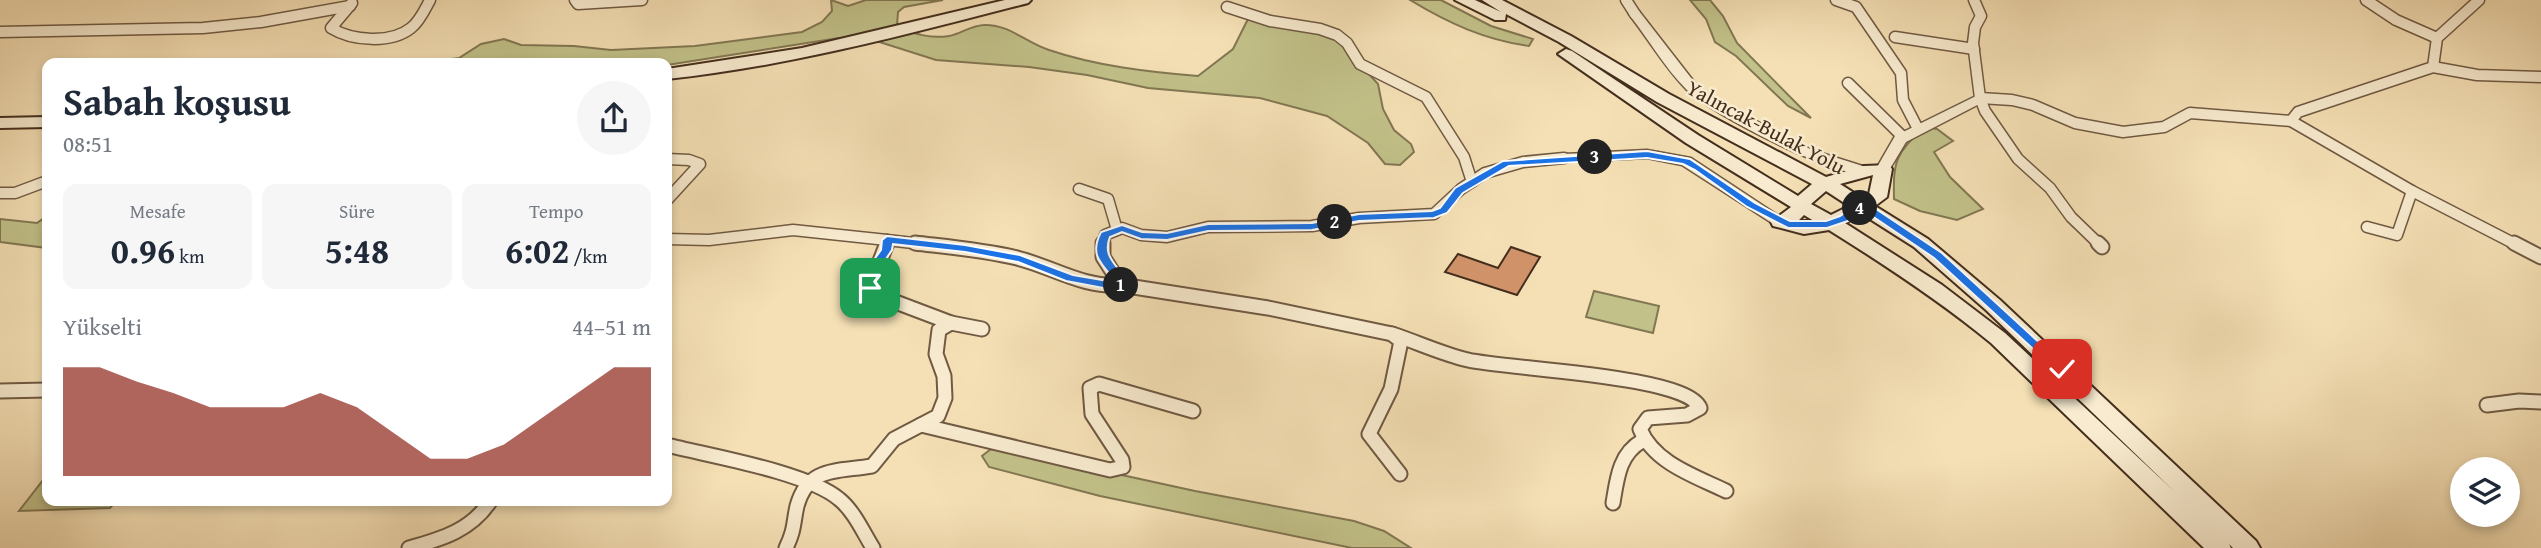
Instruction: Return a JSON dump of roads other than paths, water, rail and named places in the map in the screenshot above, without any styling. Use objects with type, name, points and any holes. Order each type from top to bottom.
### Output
[{"type":"main road","points":[[672,62],[760,52],[983,0]]},
{"type":"main road","points":[[672,73],[752,63],[866,41],[1023,0]]},
{"type":"main road","name":"Yalıncak-Bulak Yolu","points":[[1463,0],[1540,37],[1703,147],[1929,284],[1973,316],[2219,548]]},
{"type":"main road","name":"Yalıncak-Bulak Yolu","points":[[1490,0],[1565,39],[1662,98],[1828,185],[1930,250],[1993,305],[2248,548]]},
{"type":"main road","points":[[0,123],[42,122]]},
{"type":"main road","points":[[0,135],[42,134]]},
{"type":"main road","points":[[1883,169],[1878,197],[1844,219],[1802,227],[1780,222],[1790,218],[1810,194],[1848,174],[1883,169]]},
{"type":"street","points":[[352,3],[331,29],[341,37],[383,38],[411,28],[430,0]]},
{"type":"street","points":[[575,0],[578,4],[642,0]]},
{"type":"street","points":[[1626,0],[1690,86],[1707,101],[1807,153],[1864,171]]},
{"type":"street","points":[[1836,0],[1856,7],[1901,73],[1901,89],[1910,118],[1919,129]]},
{"type":"street","points":[[1975,0],[1981,16],[1975,27],[1974,49],[1980,98],[1992,123],[2018,159],[2050,188],[2071,217],[2102,247]]},
{"type":"street","points":[[2366,0],[2396,20],[2437,37]]},
{"type":"street","points":[[2432,67],[2437,37],[2479,0]]},
{"type":"street","points":[[0,32],[197,29],[352,3]]},
{"type":"street","points":[[1227,7],[1270,21],[1320,29],[1337,35],[1347,43],[1360,64],[1426,97],[1464,157],[1472,182]]},
{"type":"street","points":[[1895,37],[1974,49]]},
{"type":"street","points":[[2291,121],[2298,112],[2432,67],[2477,75],[2541,77]]},
{"type":"street","points":[[1849,83],[1903,137]]},
{"type":"street","points":[[1883,169],[1903,137],[1980,98],[2033,104],[2075,123],[2123,132],[2164,127],[2190,113],[2291,121],[2412,191],[2541,257]]},
{"type":"street","points":[[1121,285],[1119,276],[1102,257],[1101,246],[1105,235],[1122,228],[1141,235],[1167,237],[1208,228],[1312,226],[1359,218],[1434,214],[1444,210],[1459,190],[1507,163],[1647,155],[1686,162],[1780,222]]},
{"type":"street","points":[[672,159],[700,164],[672,195]]},
{"type":"street","points":[[0,193],[15,193],[42,183]]},
{"type":"street","points":[[1079,189],[1108,199],[1116,230]]},
{"type":"street","points":[[2367,227],[2398,234],[2412,191]]},
{"type":"street","points":[[672,240],[695,242],[782,230],[834,232],[965,248],[1009,257],[1070,278],[1268,308],[1392,334],[1469,360],[1574,371],[1678,391],[1698,402],[1700,408],[1687,415],[1648,418],[1640,429],[1642,441],[1654,454],[1726,491]]},
{"type":"street","points":[[887,240],[887,250],[876,265],[870,288],[885,298],[951,323],[982,329]]},
{"type":"street","points":[[786,548],[796,529],[797,507],[806,483],[815,476],[872,466],[884,445],[938,416],[945,398],[944,376],[936,354],[939,330],[951,323]]},
{"type":"street","points":[[1392,334],[1401,341],[1391,389],[1369,434],[1400,474]]},
{"type":"street","points":[[921,425],[1110,470],[1124,467],[1092,414],[1090,387],[1099,384],[1193,411]]},
{"type":"street","points":[[0,391],[42,388]]},
{"type":"street","points":[[2487,405],[2519,401],[2541,402]]},
{"type":"street","points":[[1613,503],[1619,467],[1634,444],[1642,441]]},
{"type":"street","points":[[672,446],[806,483],[837,497],[858,522],[873,548]]},
{"type":"street","points":[[409,548],[443,538],[477,521],[487,506]]}]
